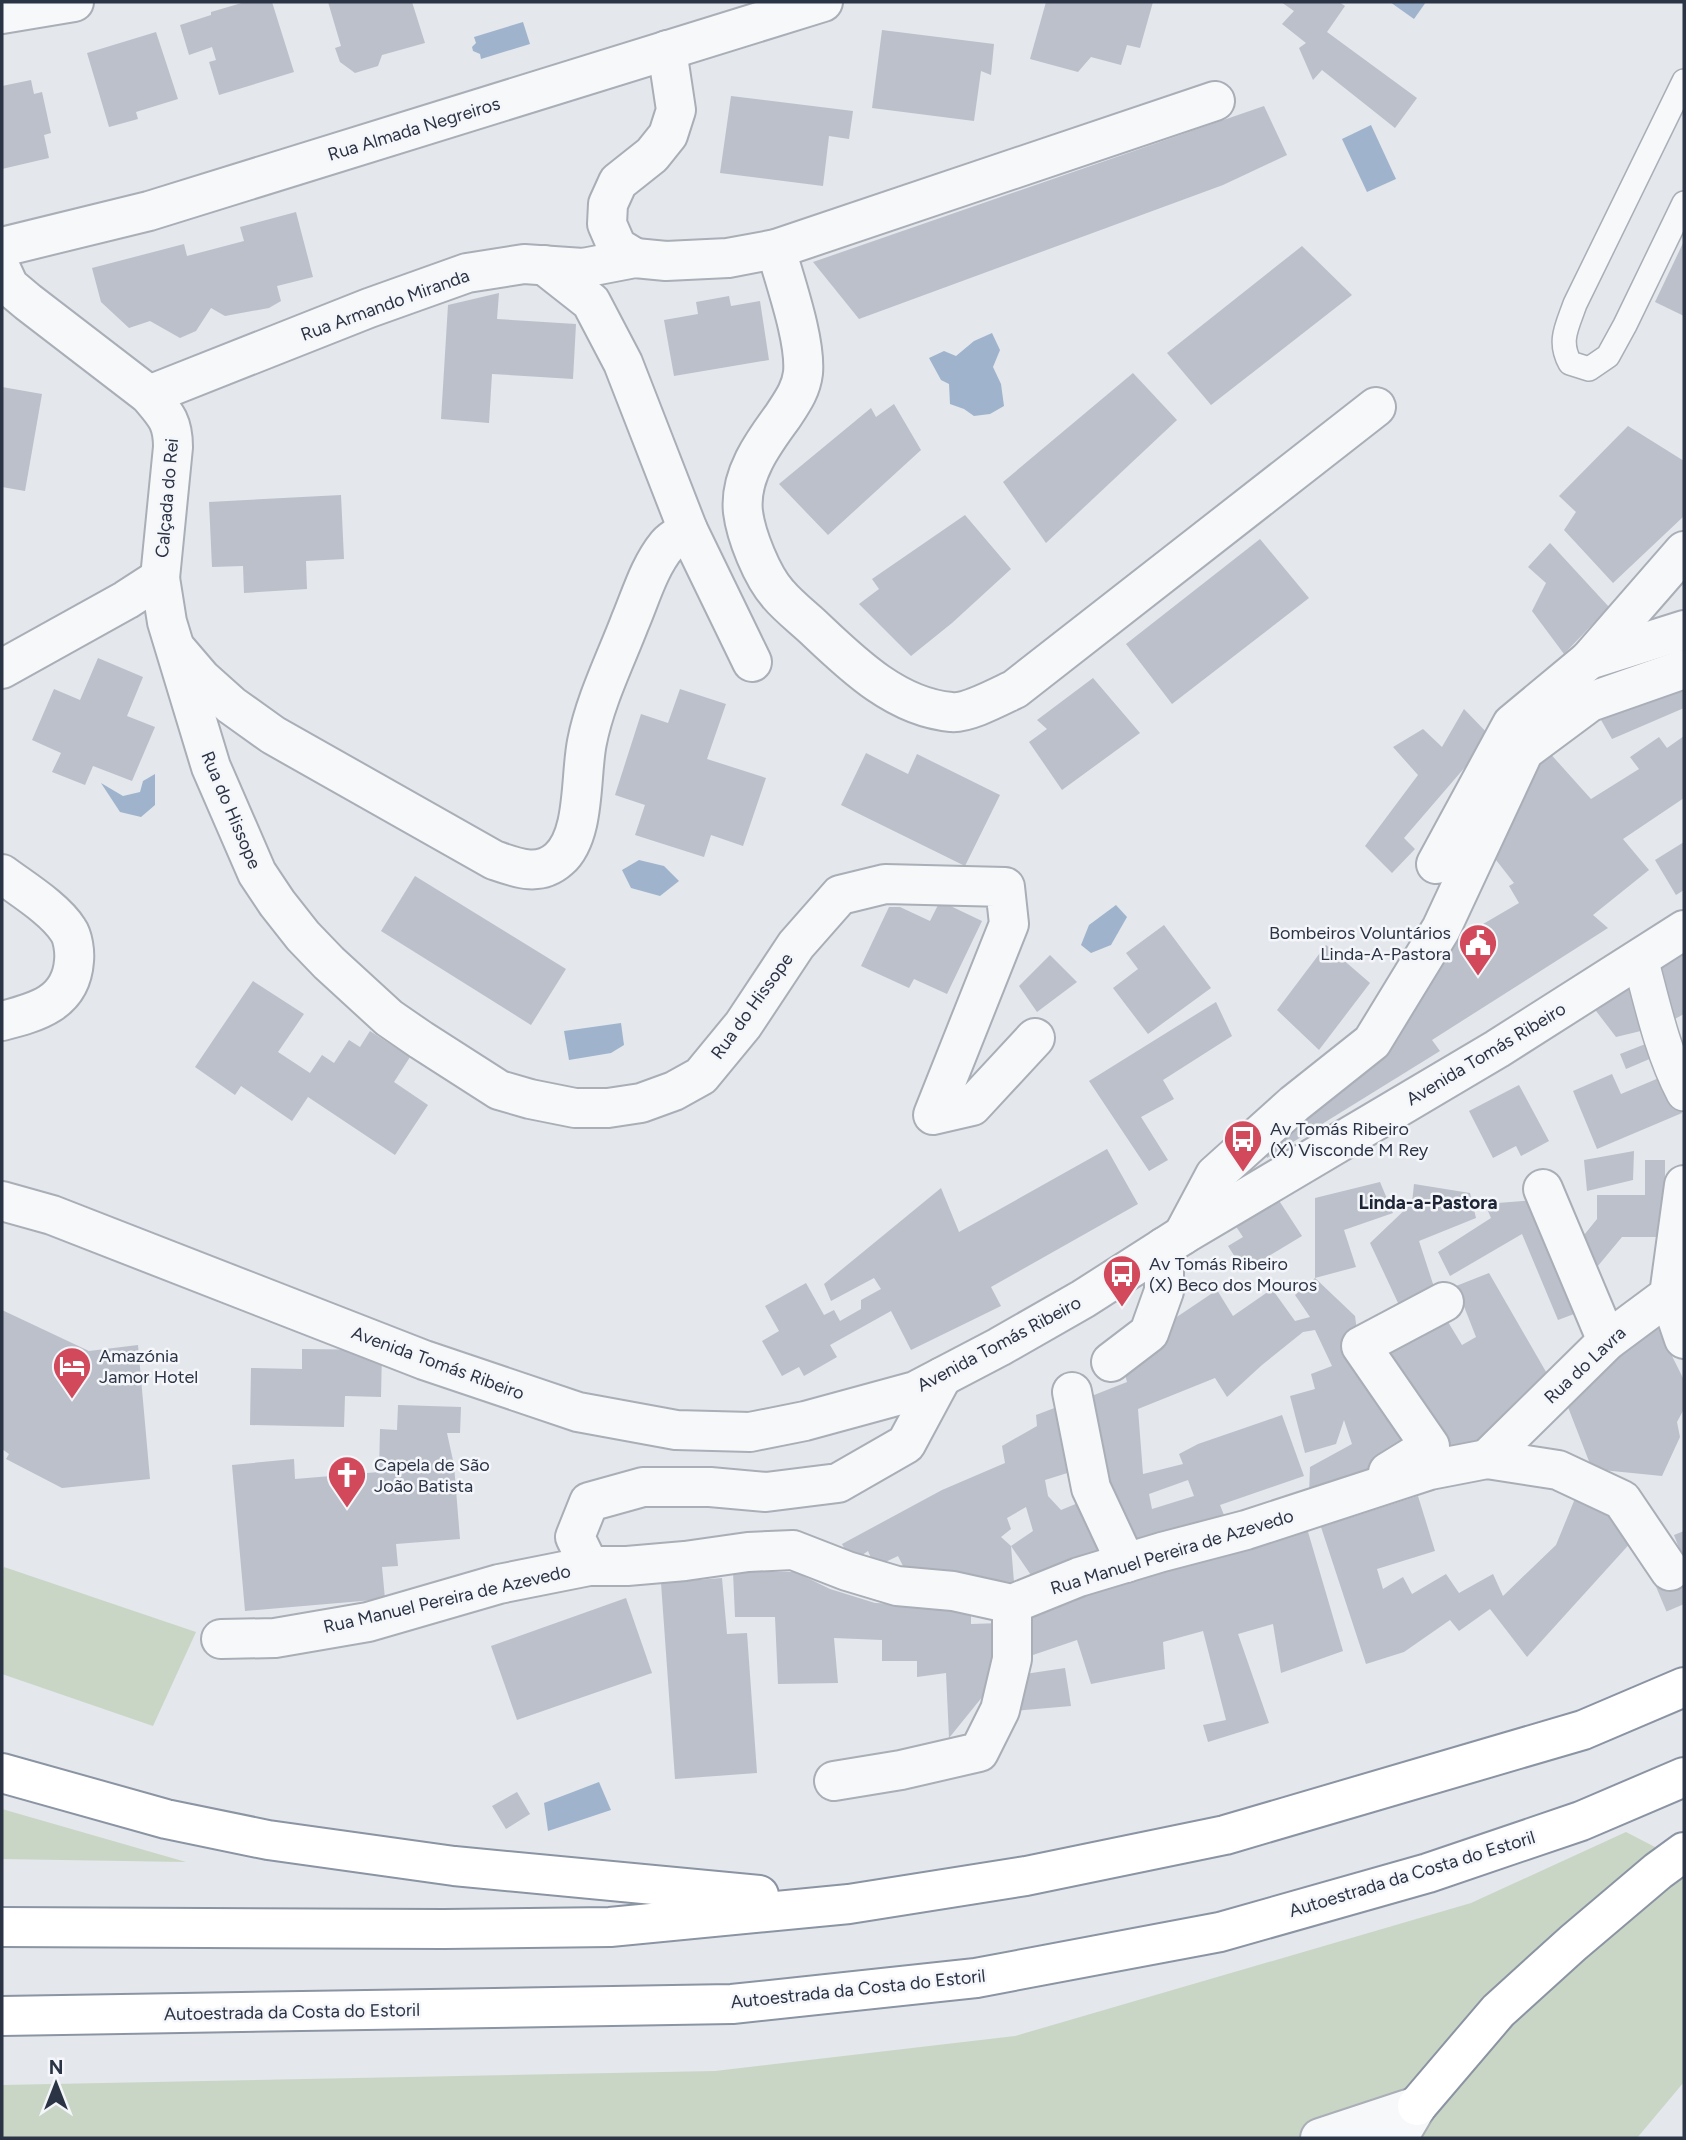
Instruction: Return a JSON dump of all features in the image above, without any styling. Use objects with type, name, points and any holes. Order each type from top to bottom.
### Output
[{"type":"highway","points":[[2,1927],[610,1927],[849,1904],[1027,1876],[1225,1835],[1583,1730],[1684,1687]]},
{"type":"highway","points":[[2,1773],[166,1819],[268,1840],[454,1866],[849,1904]]},
{"type":"highway","name":"Autoestrada da Costa do Estoril","points":[[2,2016],[732,2004],[976,1978],[1220,1932],[1428,1873],[1581,1821],[1684,1776]]},
{"type":"highway","points":[[1408,2122],[1498,2011],[1573,1943],[1684,1852]]},
{"type":"street","points":[[2,14],[74,2]]},
{"type":"street","name":"Rua Almada Negreiros","points":[[2,247],[149,211],[823,2]]},
{"type":"street","points":[[635,258],[617,247],[607,224],[608,204],[618,182],[652,155],[668,135],[676,110],[667,50]]},
{"type":"street","name":"Rua Armando Miranda","points":[[149,395],[369,308],[467,273],[524,264],[583,268],[635,258],[666,261],[728,258],[776,249],[1214,101]]},
{"type":"street","points":[[776,249],[802,347],[803,374],[797,395],[755,458],[744,482],[743,511],[749,536],[762,568],[777,593],[850,662],[880,685],[922,705],[953,713],[988,702],[1015,689],[1376,407]]},
{"type":"street","points":[[544,265],[591,302],[623,363],[688,530],[752,662]]},
{"type":"street","name":"Calçada do Rei","points":[[2,271],[9,286],[149,395],[173,430],[160,578],[126,600],[2,668]]},
{"type":"street","points":[[174,646],[202,679],[231,705],[273,735],[494,860],[520,869],[544,870],[561,858],[573,839],[593,716],[652,568],[668,544],[688,530]]},
{"type":"street","points":[[1436,864],[1512,724],[1589,660],[1684,551]]},
{"type":"street","name":"Rua do Hissope","points":[[160,578],[167,622],[211,767],[257,873],[303,936],[328,963],[388,1017],[499,1090],[575,1108],[608,1108],[641,1103],[674,1091],[701,1076],[743,1025],[796,945],[840,895],[885,884],[1005,887],[1009,924],[933,1115],[972,1106],[1035,1038]]},
{"type":"street","points":[[1589,660],[1684,630]]},
{"type":"street","points":[[1111,1362],[1149,1333],[1164,1291],[1174,1241],[1215,1175],[1294,1104],[1372,1042],[1441,929],[1524,751],[1590,702],[1684,669]]},
{"type":"street","points":[[2,874],[56,916],[70,931],[75,955],[71,980],[57,1000],[30,1014],[2,1021]]},
{"type":"street","name":"Avenida Tomás Ribeiro","points":[[2,1201],[52,1215],[424,1360],[578,1412],[676,1430],[750,1432],[805,1421],[915,1391],[999,1347],[1497,1049],[1684,930]]},
{"type":"street","points":[[1640,958],[1657,1023],[1684,1093]]},
{"type":"street","points":[[1684,1185],[1669,1295],[1684,1339]]},
{"type":"street","points":[[1544,1189],[1606,1341]]},
{"type":"street","name":"Rua do Lavra","points":[[1487,1459],[1606,1341],[1669,1295]]},
{"type":"street","points":[[1354,1494],[1430,1446],[1361,1346],[1444,1302]]},
{"type":"street","name":"Rua Manuel Pereira de Azevedo","points":[[589,1566],[575,1537],[589,1502],[643,1487],[710,1487],[766,1492],[838,1483],[906,1444],[942,1377]]},
{"type":"street","points":[[1072,1392],[1091,1488],[1126,1563]]},
{"type":"street","name":"Rua Manuel Pereira de Azevedo","points":[[221,1639],[275,1638],[368,1622],[499,1584],[589,1566],[627,1566],[748,1552],[793,1550],[846,1571],[897,1586],[953,1591],[1012,1604],[1079,1577],[1246,1530],[1430,1470],[1487,1459],[1558,1470],[1622,1500],[1670,1571]]},
{"type":"street","points":[[834,1781],[901,1770],[979,1752],[1000,1710],[1012,1659],[1012,1604]]},
{"type":"street","points":[[1320,2138],[1408,2122]]},
{"type":"lane","points":[[1684,81],[1575,304],[1563,349],[1570,363],[1589,369],[1608,356],[1684,203]]},
{"type":"green space","points":[[4,1567],[196,1632],[153,1726],[2,1674]]},
{"type":"green space","points":[[2,1809],[186,1862],[2,1859]]},
{"type":"green space","points":[[1626,1832],[1684,1862],[1684,2082],[1637,2138],[2,2138],[2,2085],[715,2071],[1015,2036],[1471,1903]]},
{"type":"water","points":[[1390,2],[1426,2],[1414,19]]},
{"type":"water","points":[[523,22],[530,44],[481,59],[480,54],[473,51],[472,47],[476,43],[474,37]]},
{"type":"water","points":[[1371,125],[1396,179],[1367,192],[1342,139]]},
{"type":"water","points":[[992,333],[1000,350],[993,367],[1001,384],[1004,406],[990,414],[974,416],[950,404],[949,384],[941,380],[929,358],[944,351],[956,356],[974,341]]},
{"type":"water","points":[[155,774],[155,805],[141,817],[120,812],[101,783],[123,796],[140,792],[143,781]]},
{"type":"water","points":[[639,860],[664,866],[679,881],[660,896],[631,888],[622,870]]},
{"type":"water","points":[[1116,905],[1127,917],[1111,945],[1091,953],[1081,945],[1089,925]]},
{"type":"water","points":[[621,1023],[624,1045],[611,1053],[569,1060],[564,1031]]},
{"type":"water","points":[[599,1782],[611,1810],[548,1831],[544,1803]]},
{"type":"building","points":[[245,2],[272,2],[294,72],[219,95],[209,62],[216,60],[212,47],[189,55],[180,25]]},
{"type":"building","points":[[328,2],[412,2],[425,43],[382,55],[378,66],[355,73],[340,62],[335,48],[341,46]]},
{"type":"building","points":[[1046,2],[1153,2],[1140,48],[1127,45],[1121,65],[1091,57],[1078,72],[1030,59]]},
{"type":"building","points":[[1281,2],[1339,2],[1345,6],[1327,32],[1417,98],[1395,128],[1322,70],[1313,80],[1299,48],[1306,43],[1282,24],[1294,11]]},
{"type":"building","points":[[882,30],[994,44],[991,75],[981,71],[974,121],[872,108]]},
{"type":"building","points":[[156,32],[178,99],[136,112],[138,119],[109,127],[87,53]]},
{"type":"building","points":[[31,80],[34,94],[42,92],[51,133],[44,135],[49,158],[2,169],[2,86]]},
{"type":"building","points":[[731,96],[853,111],[849,139],[829,136],[823,186],[720,173]]},
{"type":"building","points":[[1264,106],[1287,155],[1223,185],[859,319],[813,262]]},
{"type":"building","points":[[296,212],[313,277],[277,286],[281,301],[269,308],[225,316],[211,308],[196,331],[180,338],[150,321],[129,328],[101,302],[92,268],[184,244],[187,256],[244,241],[240,227]]},
{"type":"building","points":[[1684,241],[1684,316],[1655,302]]},
{"type":"building","points":[[1302,246],[1352,295],[1211,405],[1167,353]]},
{"type":"building","points":[[499,293],[497,319],[576,324],[573,379],[492,374],[489,423],[441,419],[448,305]]},
{"type":"building","points":[[729,296],[731,306],[760,301],[769,360],[674,376],[664,320],[698,314],[696,302]]},
{"type":"building","points":[[1133,373],[1177,420],[1046,543],[1003,482]]},
{"type":"building","points":[[2,387],[42,394],[25,491],[2,487]]},
{"type":"building","points":[[894,404],[921,450],[828,535],[779,484],[871,408],[876,417]]},
{"type":"building","points":[[1628,426],[1684,461],[1684,516],[1613,583],[1564,530],[1576,512],[1559,496]]},
{"type":"building","points":[[341,495],[344,559],[306,561],[307,589],[244,593],[243,566],[212,567],[209,502]]},
{"type":"building","points":[[965,515],[1011,569],[911,656],[859,604],[879,589],[872,579]]},
{"type":"building","points":[[1260,539],[1309,598],[1172,704],[1126,644]]},
{"type":"building","points":[[1550,543],[1609,607],[1564,654],[1532,611],[1546,583],[1528,567]]},
{"type":"building","points":[[98,658],[143,677],[127,716],[155,727],[132,781],[93,766],[85,785],[52,772],[61,753],[32,740],[54,689],[80,700]]},
{"type":"building","points":[[1093,678],[1140,733],[1062,790],[1029,742],[1047,729],[1037,720]]},
{"type":"building","points":[[1684,678],[1684,708],[1612,739],[1597,713]]},
{"type":"building","points":[[680,689],[726,704],[707,759],[766,778],[743,846],[711,835],[704,857],[635,835],[645,805],[615,795],[641,714],[668,723]]},
{"type":"building","points":[[1464,709],[1491,737],[1404,838],[1415,849],[1392,873],[1365,846],[1418,775],[1393,747],[1423,729],[1442,747]]},
{"type":"building","points":[[1684,736],[1684,798],[1623,839],[1649,870],[1593,915],[1608,928],[1432,1040],[1440,1051],[1267,1158],[1260,1144],[1442,948],[1519,903],[1509,886],[1514,883],[1489,851],[1547,750],[1591,799],[1639,769],[1630,757],[1659,737],[1667,748]]},
{"type":"building","points":[[866,753],[908,774],[917,754],[1000,795],[965,866],[841,805]]},
{"type":"building","points":[[1684,842],[1684,890],[1676,895],[1655,860]]},
{"type":"building","points":[[415,876],[566,969],[531,1025],[381,931]]},
{"type":"building","points":[[940,901],[982,921],[947,994],[914,979],[909,988],[861,966],[889,907],[900,907],[930,921]]},
{"type":"building","points":[[1164,925],[1211,988],[1148,1034],[1113,988],[1138,969],[1126,953]]},
{"type":"building","points":[[1326,945],[1370,983],[1319,1050],[1277,1010]]},
{"type":"building","points":[[1684,951],[1684,1014],[1671,1021],[1653,971]]},
{"type":"building","points":[[1050,955],[1077,982],[1037,1012],[1019,986]]},
{"type":"building","points":[[1633,979],[1649,1029],[1616,1037],[1590,1003]]},
{"type":"building","points":[[253,981],[304,1014],[278,1052],[310,1073],[322,1055],[334,1063],[349,1040],[360,1047],[370,1031],[410,1057],[394,1082],[428,1105],[395,1155],[308,1097],[292,1121],[241,1086],[235,1095],[195,1067]]},
{"type":"building","points":[[1216,1002],[1232,1036],[1163,1080],[1174,1099],[1141,1117],[1168,1160],[1149,1171],[1089,1081]]},
{"type":"building","points":[[1653,1041],[1659,1055],[1626,1069],[1620,1054]]},
{"type":"building","points":[[1612,1074],[1621,1094],[1666,1075],[1682,1113],[1597,1149],[1573,1091]]},
{"type":"building","points":[[1519,1085],[1549,1141],[1521,1156],[1516,1146],[1493,1158],[1469,1111]]},
{"type":"building","points":[[1107,1149],[1138,1204],[991,1287],[1001,1306],[911,1350],[891,1311],[830,1345],[837,1357],[804,1376],[799,1367],[782,1376],[762,1341],[779,1331],[765,1306],[806,1283],[824,1315],[834,1310],[840,1321],[861,1309],[861,1300],[881,1289],[874,1278],[831,1301],[824,1284],[941,1188],[959,1232]]},
{"type":"building","points":[[1634,1151],[1633,1180],[1587,1191],[1584,1160]]},
{"type":"building","points":[[1645,1160],[1665,1160],[1665,1237],[1622,1237],[1592,1273],[1576,1245],[1597,1219],[1597,1195],[1645,1195]]},
{"type":"building","points":[[1380,1182],[1393,1213],[1344,1230],[1356,1267],[1315,1278],[1315,1198]]},
{"type":"building","points":[[1414,1184],[1470,1193],[1476,1218],[1419,1241],[1434,1287],[1399,1305],[1370,1243],[1412,1203]]},
{"type":"building","points":[[1278,1199],[1302,1236],[1244,1271],[1228,1246],[1243,1237],[1235,1225]]},
{"type":"building","points":[[1536,1200],[1582,1311],[1558,1320],[1522,1234],[1450,1276],[1438,1252],[1491,1218],[1485,1204]]},
{"type":"building","points":[[1489,1273],[1549,1377],[1493,1437],[1442,1467],[1378,1354],[1445,1317],[1462,1345],[1476,1337],[1456,1286]]},
{"type":"building","points":[[1315,1278],[1355,1316],[1359,1346],[1414,1441],[1356,1476],[1309,1496],[1310,1467],[1352,1444],[1344,1420],[1336,1444],[1305,1453],[1290,1396],[1315,1389],[1311,1374],[1332,1366],[1315,1330],[1303,1332],[1227,1397],[1215,1378],[1138,1409],[1143,1474],[1183,1464],[1179,1454],[1198,1444],[1282,1415],[1304,1476],[1220,1505],[1226,1520],[1131,1548],[1100,1480],[1084,1399],[1127,1382],[1120,1355],[1217,1290],[1233,1316],[1272,1289],[1295,1321],[1310,1317],[1295,1295]],"holes":[[[1188,1480],[1194,1496],[1152,1509],[1149,1494]]]},
{"type":"building","name":"Amazónia Jamor Hotel","points":[[2,1310],[89,1351],[138,1345],[150,1479],[62,1488],[6,1459],[9,1454],[2,1449]]},
{"type":"building","points":[[1656,1324],[1684,1380],[1684,1409],[1677,1422],[1680,1437],[1662,1476],[1592,1469],[1566,1402]]},
{"type":"building","points":[[302,1349],[382,1350],[381,1397],[345,1396],[344,1427],[250,1425],[251,1368],[302,1369]]},
{"type":"building","points":[[1065,1404],[1077,1470],[1045,1480],[1048,1496],[1061,1510],[1078,1503],[1098,1552],[1033,1578],[1011,1546],[1014,1582],[950,1581],[907,1574],[898,1556],[875,1567],[868,1551],[852,1562],[842,1544],[942,1490],[1005,1463],[1002,1446],[1037,1426],[1036,1415]],"holes":[[[1026,1507],[1033,1531],[1011,1546],[1001,1537],[1011,1529],[1007,1518]]]},
{"type":"building","name":"Capela de São João Batista","points":[[398,1405],[461,1407],[460,1433],[447,1433],[454,1465],[460,1539],[396,1544],[398,1566],[382,1567],[385,1599],[245,1611],[232,1465],[294,1459],[295,1479],[379,1472],[380,1429],[397,1430]]},
{"type":"building","points":[[1418,1496],[1435,1551],[1377,1569],[1383,1589],[1403,1577],[1412,1594],[1446,1574],[1459,1593],[1493,1574],[1503,1596],[1556,1545],[1574,1501],[1602,1503],[1634,1539],[1527,1657],[1490,1609],[1459,1631],[1450,1620],[1404,1652],[1366,1664],[1321,1527]]},
{"type":"building","points":[[1306,1525],[1343,1651],[1281,1673],[1273,1624],[1238,1634],[1269,1723],[1208,1742],[1203,1725],[1226,1720],[1203,1631],[1163,1642],[1165,1669],[1091,1684],[1077,1640],[1033,1655],[1026,1620],[1104,1582]]},
{"type":"building","points":[[1684,1531],[1684,1561],[1674,1535]]},
{"type":"building","points":[[733,1572],[795,1572],[830,1589],[875,1603],[971,1607],[971,1624],[1001,1623],[998,1664],[983,1696],[949,1738],[946,1673],[917,1677],[917,1661],[882,1661],[882,1640],[834,1638],[838,1683],[778,1684],[775,1617],[735,1617]]},
{"type":"building","points":[[722,1578],[727,1634],[747,1633],[757,1773],[675,1779],[661,1583]]},
{"type":"building","points":[[626,1598],[652,1673],[517,1720],[491,1646]]},
{"type":"building","points":[[1065,1668],[1071,1706],[1013,1711],[1025,1674]]},
{"type":"building","points":[[517,1792],[530,1814],[506,1829],[492,1806]]},
{"type":"tunnel","points":[[1670,1571],[1684,1604]]},
{"type":"place","name":"Bombeiros Voluntários Linda-A-Pastora","points":[[1478,977]]},
{"type":"place","name":"Av Tomás Ribeiro (X) Visconde M Rey","points":[[1243,1173]]},
{"type":"place","name":"Av Tomás Ribeiro (X) Beco dos Mouros","points":[[1122,1308]]},
{"type":"place","name":"Amazónia Jamor Hotel","points":[[72,1400]]},
{"type":"place","name":"Capela de São João Batista","points":[[347,1509]]},
{"type":"district","name":"Linda-a-Pastora","points":[[1428,1202]]}]
